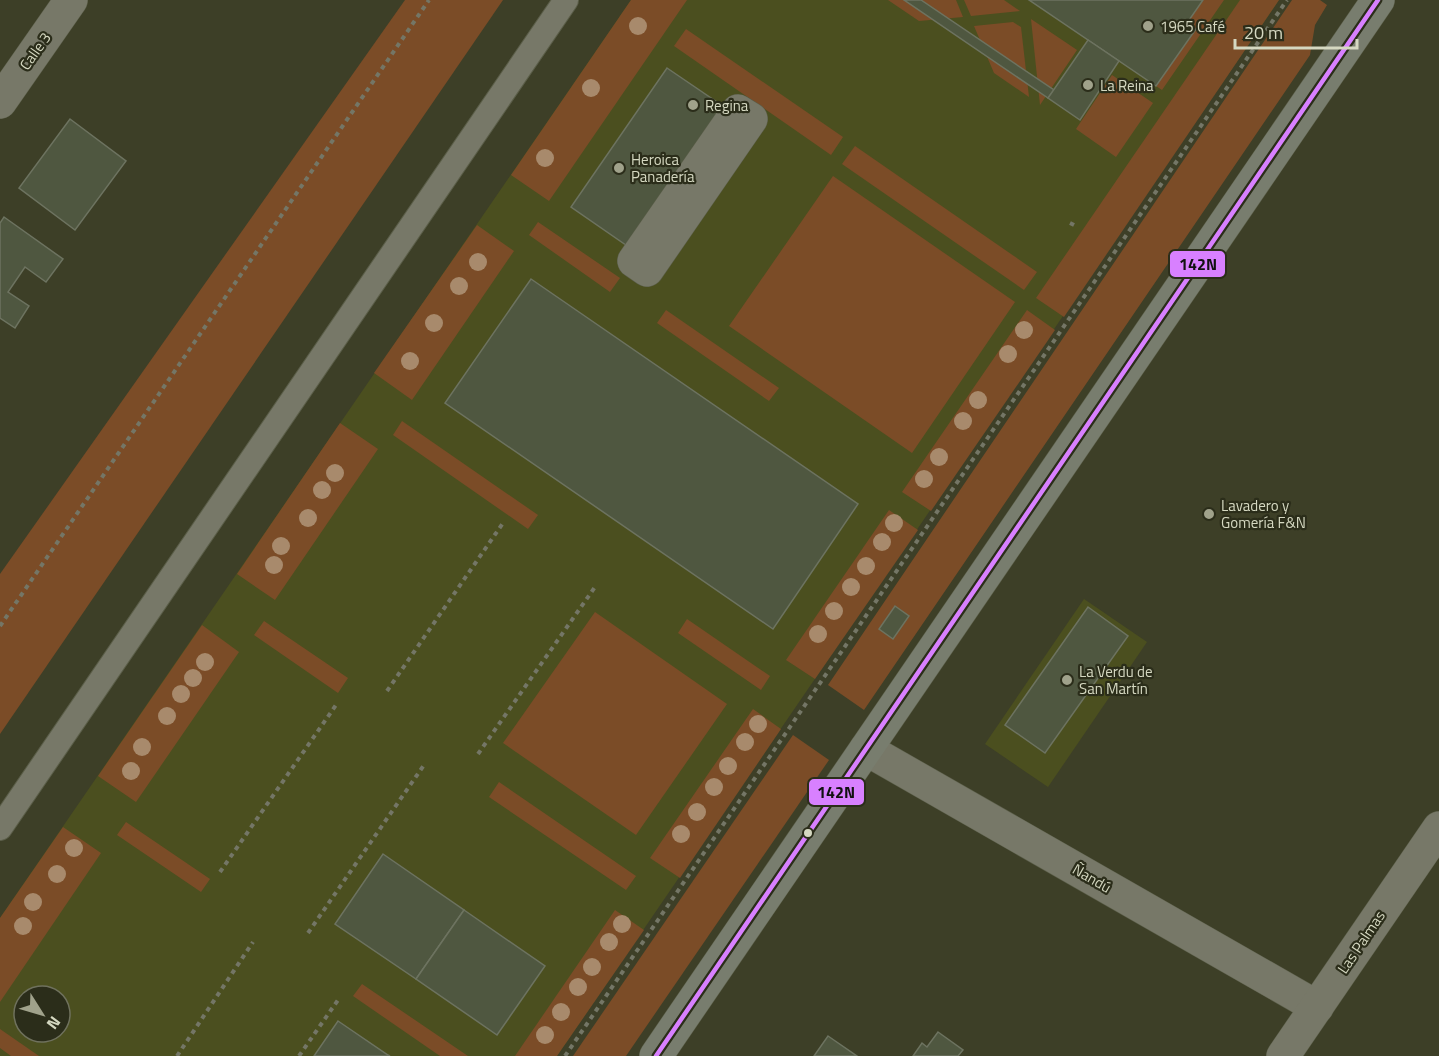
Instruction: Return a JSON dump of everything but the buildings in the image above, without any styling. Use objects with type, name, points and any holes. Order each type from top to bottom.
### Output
[{"type":"main road","points":[[656,1056],[1378,0]]},
{"type":"street","name":"Calle 3","points":[[0,102],[71,0]]},
{"type":"street","points":[[637,270],[747,112]]},
{"type":"street","name":"Ñandú","points":[[866,749],[1317,1006]]},
{"type":"street","name":"Las Palmas","points":[[1283,1056],[1439,828]]},
{"type":"lane","points":[[0,828],[566,0]]},
{"type":"path","points":[[0,626],[429,0]]},
{"type":"path","points":[[565,1056],[1287,0]]},
{"type":"path","points":[[1070,223],[1076,226]]},
{"type":"path","points":[[387,691],[504,523]]},
{"type":"path","points":[[478,754],[595,587]]},
{"type":"path","points":[[220,872],[336,705]]},
{"type":"path","points":[[308,933],[424,765]]},
{"type":"path","points":[[177,1056],[253,942]]},
{"type":"path","points":[[299,1056],[338,1000]]},
{"type":"shaded area","points":[[405,0],[503,0],[0,734],[0,574]]},
{"type":"shaded area","points":[[631,0],[1279,0],[557,1056],[0,1056],[0,918]]},
{"type":"shaded area","points":[[631,0],[687,0],[549,201],[511,175]]},
{"type":"shaded area","points":[[888,0],[956,0],[963,17],[919,21]]},
{"type":"shaded area","points":[[964,0],[1004,0],[1020,11],[971,16]]},
{"type":"shaded area","points":[[1203,0],[1224,0],[1162,90],[1156,86],[1195,29],[1187,23]]},
{"type":"shaded area","points":[[1240,0],[1279,0],[1064,317],[1036,298]]},
{"type":"shaded area","points":[[1292,0],[1320,0],[1327,5],[1315,25],[1310,55],[864,710],[828,685]]},
{"type":"shaded area","points":[[1031,19],[1077,50],[1040,105]]},
{"type":"shaded area","points":[[1013,22],[1021,27],[1029,97],[994,73],[974,26]]},
{"type":"shaded area","points":[[686,29],[843,137],[831,155],[674,46]]},
{"type":"shaded area","points":[[1112,75],[1153,103],[1116,157],[1076,129]]},
{"type":"shaded area","points":[[855,146],[1037,272],[1024,290],[842,164]]},
{"type":"shaded area","points":[[833,176],[1015,302],[912,453],[729,326]]},
{"type":"shaded area","points":[[538,222],[620,278],[610,292],[529,235]]},
{"type":"shaded area","points":[[477,225],[514,251],[412,400],[374,373]]},
{"type":"shaded area","points":[[666,310],[779,388],[769,401],[657,323]]},
{"type":"shaded area","points":[[1027,310],[1055,330],[931,511],[902,492]]},
{"type":"shaded area","points":[[402,421],[538,515],[528,529],[393,435]]},
{"type":"shaded area","points":[[340,423],[378,449],[275,600],[237,574]]},
{"type":"shaded area","points":[[889,510],[918,530],[815,679],[786,660]]},
{"type":"shaded area","points":[[1084,599],[1147,642],[1048,787],[985,744]]},
{"type":"shaded area","points":[[595,612],[727,704],[636,835],[503,743]]},
{"type":"shaded area","points":[[687,619],[770,676],[761,690],[678,633]]},
{"type":"shaded area","points":[[264,621],[348,678],[338,693],[254,635]]},
{"type":"shaded area","points":[[202,625],[239,652],[136,802],[98,776]]},
{"type":"shaded area","points":[[753,709],[781,729],[680,878],[650,858]]},
{"type":"shaded area","points":[[793,735],[829,760],[626,1056],[573,1056]]},
{"type":"shaded area","points":[[499,782],[636,876],[626,890],[489,797]]},
{"type":"shaded area","points":[[126,822],[210,879],[201,892],[117,835]]},
{"type":"shaded area","points":[[63,827],[101,853],[0,1002],[0,918]]},
{"type":"shaded area","points":[[615,910],[644,930],[557,1056],[515,1056]]},
{"type":"shaded area","points":[[362,984],[468,1056],[440,1056],[353,996]]},
{"type":"shaded area","points":[[0,1029],[12,1037],[12,1044],[22,1044],[39,1056],[11,1056],[0,1048]]},
{"type":"transit line","name":"142N","points":[[656,1056],[1378,0]]},
{"type":"place","name":"1965 Café","points":[[1148,26]]},
{"type":"place","name":"La Reina","points":[[1088,85]]},
{"type":"place","name":"Regina","points":[[693,105]]},
{"type":"place","name":"Heroica Panadería","points":[[619,168]]},
{"type":"place","name":"Lavadero y Gomería F&N","points":[[1209,514]]},
{"type":"place","name":"La Verdu de San Martín","points":[[1067,680]]}]
